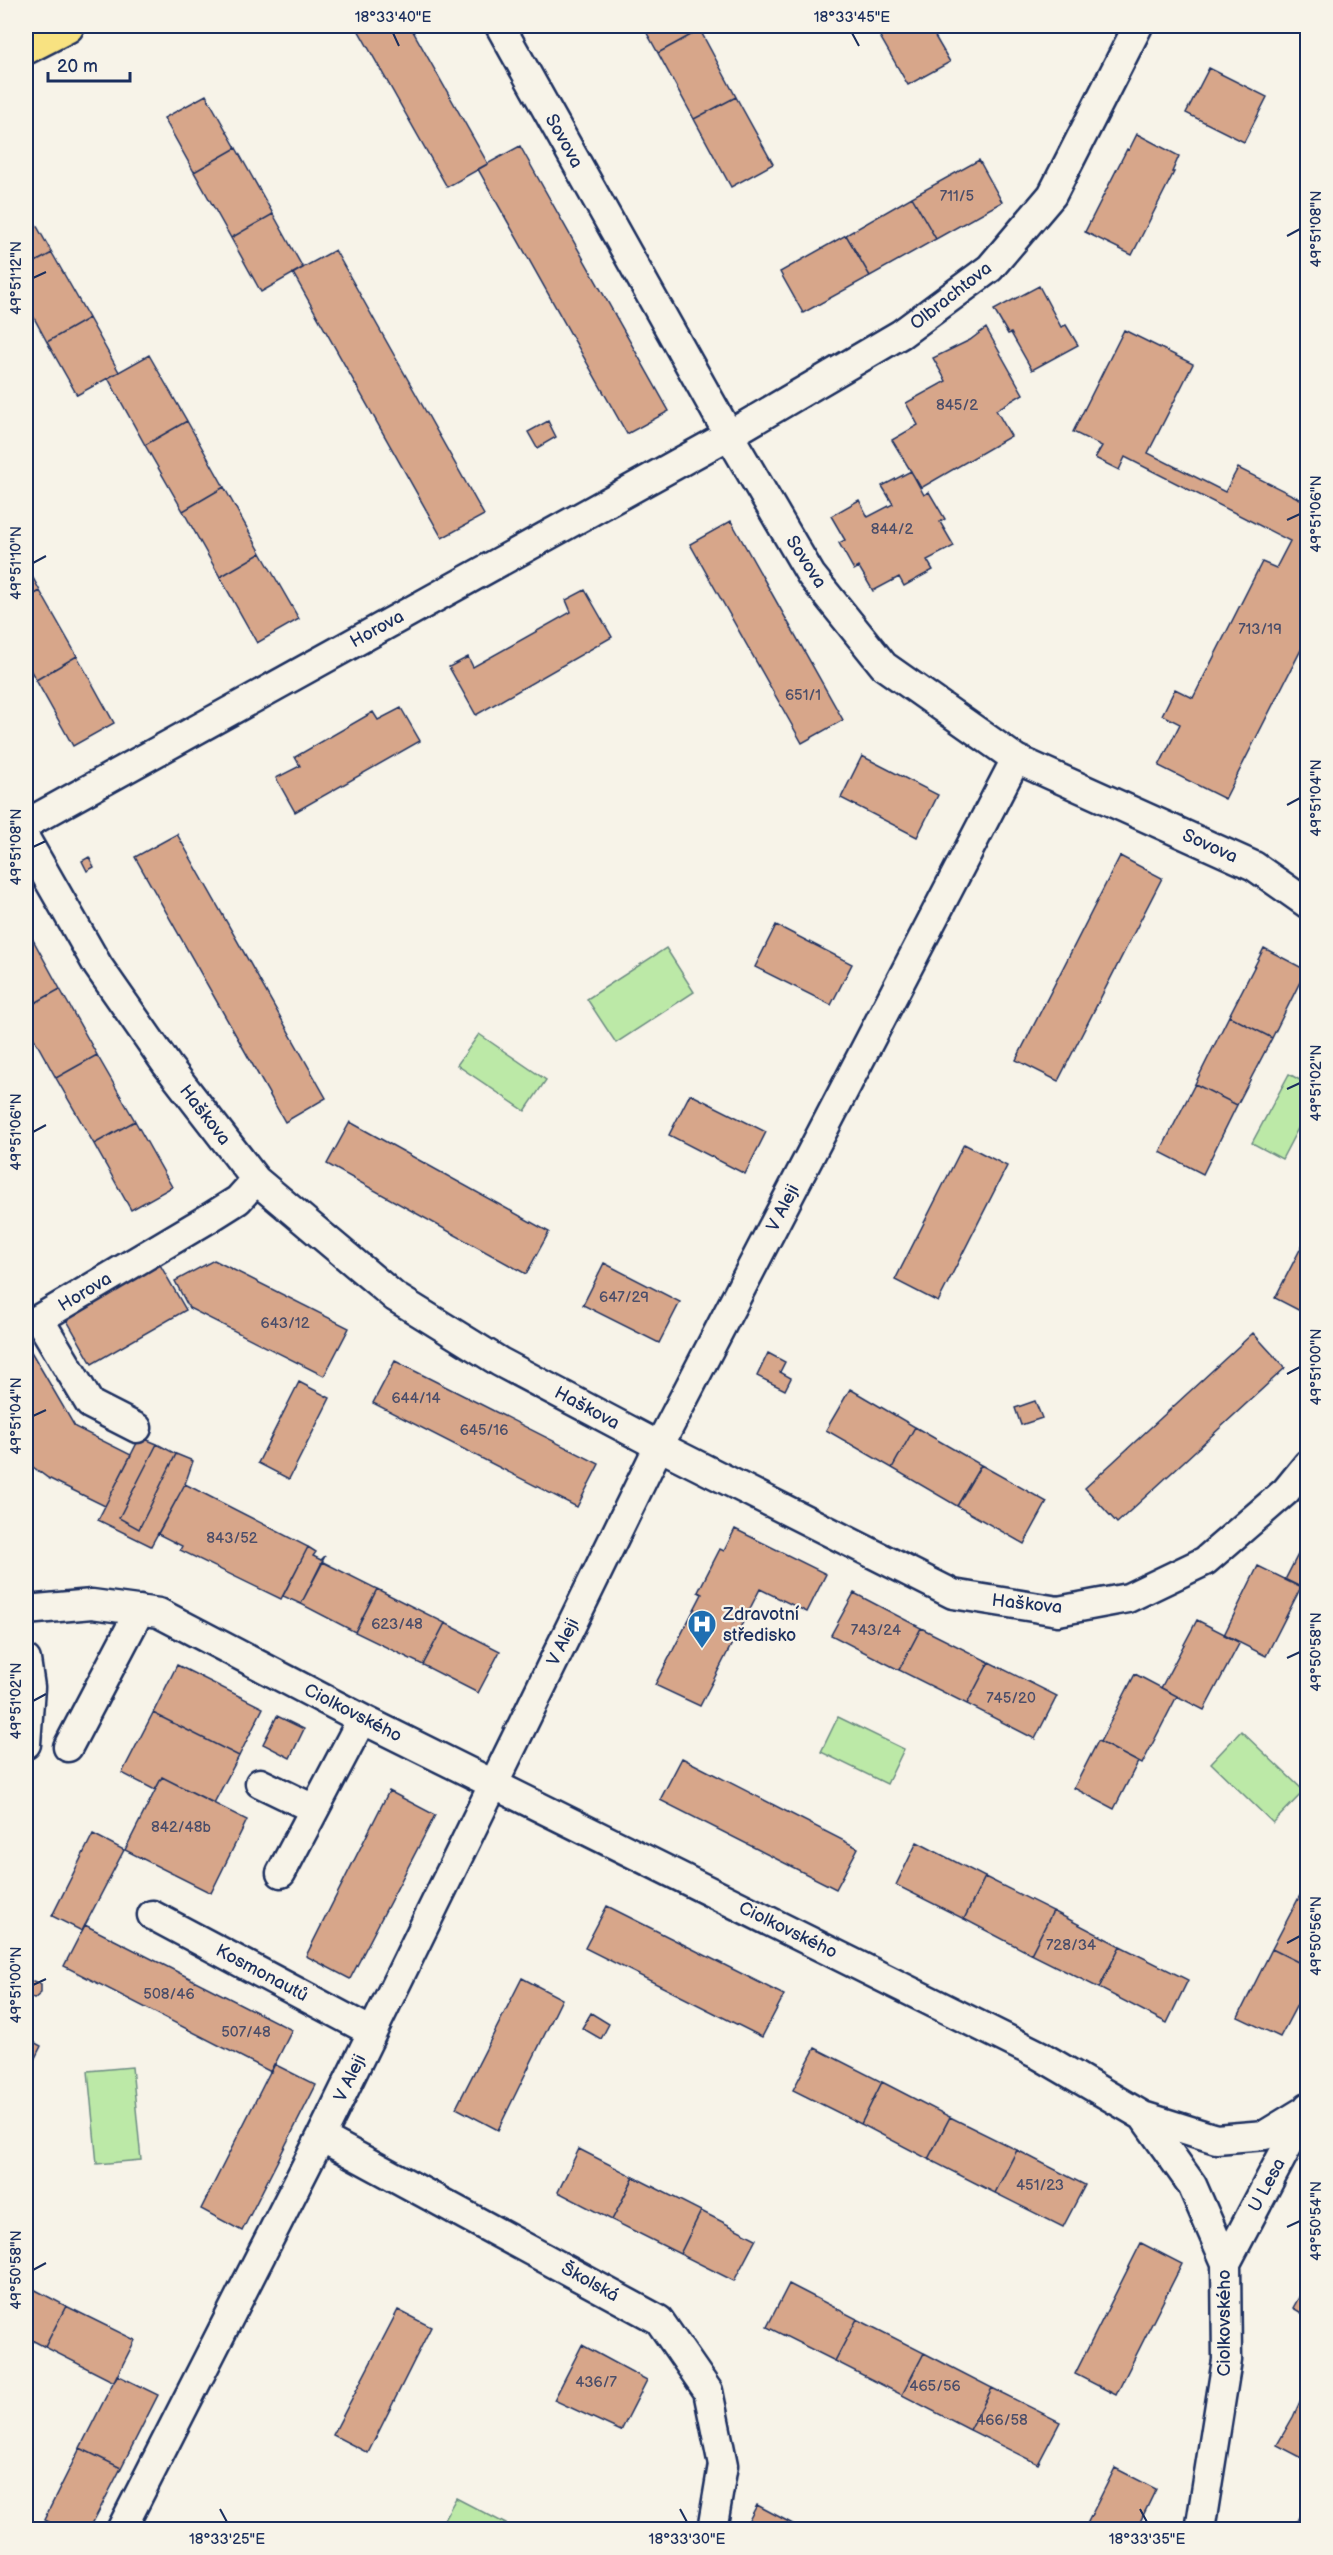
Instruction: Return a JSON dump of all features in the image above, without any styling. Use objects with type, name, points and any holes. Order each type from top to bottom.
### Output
[{"type":"main road","points":[[26,47],[67,26]]},
{"type":"street","name":"Sovova","points":[[500,26],[729,435],[811,574],[884,666],[1016,759],[1254,866],[1308,904]]},
{"type":"street","name":"Olbrachtova","points":[[729,435],[901,334],[990,268],[1052,195],[1138,26]]},
{"type":"street","name":"Horova","points":[[26,824],[729,435]]},
{"type":"street","name":"V Aleji","points":[[121,2529],[321,2137],[659,1446],[1016,759]]},
{"type":"street","name":"Haškova","points":[[26,840],[105,975],[167,1065],[255,1180],[395,1297],[500,1362],[659,1446],[953,1594],[1058,1611],[1128,1598],[1205,1561],[1286,1491],[1308,1464]]},
{"type":"street","name":"Horova","points":[[137,1428],[90,1404],[39,1319],[212,1217],[238,1200],[255,1180]]},
{"type":"street","name":"Ciolkovského","points":[[26,1610],[92,1604],[159,1612],[362,1719],[1039,2055],[1143,2116],[1192,2186],[1226,2263],[1227,2360],[1200,2529]]},
{"type":"street","points":[[69,1747],[140,1610]]},
{"type":"street","points":[[26,1660],[30,1687],[26,1744]]},
{"type":"street","points":[[281,1873],[362,1719]]},
{"type":"street","points":[[260,1783],[314,1809]]},
{"type":"street","name":"Kosmonautů","points":[[152,1915],[372,2032]]},
{"type":"street","points":[[1143,2116],[1216,2139],[1265,2134],[1307,2108]]},
{"type":"street","name":"U Lesa","points":[[1226,2263],[1307,2108]]},
{"type":"street","name":"Školská","points":[[321,2137],[658,2320],[708,2391],[723,2465],[712,2529]]},
{"type":"green space","points":[[666,948],[694,992],[616,1043],[587,999]]},
{"type":"green space","points":[[479,1034],[546,1080],[525,1111],[457,1065]]},
{"type":"green space","points":[[1289,1074],[1307,1084],[1307,1111],[1282,1159],[1252,1143]]},
{"type":"green space","points":[[838,1717],[904,1749],[887,1784],[821,1752]]},
{"type":"green space","points":[[1241,1731],[1304,1791],[1273,1823],[1211,1763]]},
{"type":"green space","points":[[132,2067],[141,2160],[97,2164],[88,2071]]},
{"type":"green space","points":[[456,2498],[508,2525],[505,2529],[439,2529]]},
{"type":"building","points":[[356,26],[410,26],[488,164],[447,187]]},
{"type":"building","points":[[643,26],[697,26],[700,30],[658,53]]},
{"type":"building","points":[[874,26],[929,26],[950,62],[908,85]]},
{"type":"building","points":[[700,30],[736,97],[694,119],[658,53]]},
{"type":"building","points":[[1209,68],[1267,97],[1244,142],[1186,113]]},
{"type":"building","points":[[206,95],[236,148],[194,172],[164,118]]},
{"type":"building","points":[[736,97],[773,164],[731,187],[694,119]]},
{"type":"building","points":[[1137,134],[1179,156],[1172,172],[1174,172],[1132,255],[1085,232],[1127,149],[1129,150]]},
{"type":"building","points":[[520,146],[669,411],[627,434],[478,169]]},
{"type":"building","points":[[236,148],[273,214],[231,238],[194,172]]},
{"type":"building","points":[[979,160],[1002,202],[936,239],[912,197]]},
{"type":"building","points":[[912,197],[936,239],[870,276],[846,235]]},
{"type":"building","points":[[26,207],[52,253],[26,267]]},
{"type":"building","points":[[273,214],[303,268],[261,292],[231,238]]},
{"type":"building","points":[[846,235],[870,276],[803,313],[780,272]]},
{"type":"building","points":[[335,250],[484,515],[442,538],[293,273]]},
{"type":"building","points":[[52,253],[89,318],[47,342],[26,303],[26,267]]},
{"type":"building","points":[[1039,286],[1061,327],[1066,325],[1078,345],[1032,370],[1011,333],[1008,334],[994,310]]},
{"type":"building","points":[[89,318],[119,372],[77,395],[47,342]]},
{"type":"building","points":[[986,328],[1023,394],[996,410],[1011,436],[921,488],[892,440],[918,425],[906,403],[946,381],[933,358],[970,340]]},
{"type":"building","points":[[1124,330],[1193,364],[1148,453],[1225,492],[1238,468],[1308,503],[1308,636],[1225,799],[1159,766],[1180,724],[1162,715],[1175,689],[1193,698],[1262,562],[1276,568],[1290,541],[1125,457],[1119,470],[1095,458],[1102,446],[1073,432]]},
{"type":"building","points":[[149,355],[187,421],[145,445],[108,378]]},
{"type":"building","points":[[187,421],[224,487],[183,511],[145,445]]},
{"type":"building","points":[[548,421],[556,437],[537,448],[528,432]]},
{"type":"building","points":[[911,471],[924,495],[929,492],[945,519],[940,522],[954,546],[927,560],[933,570],[904,586],[899,577],[873,591],[859,567],[854,570],[839,543],[845,540],[831,516],[859,500],[868,517],[893,504],[882,486]]},
{"type":"building","points":[[224,487],[261,553],[220,577],[183,511]]},
{"type":"building","points":[[731,521],[843,720],[802,743],[690,544]]},
{"type":"building","points":[[261,553],[299,619],[257,643],[220,577]]},
{"type":"building","points":[[26,565],[40,591],[26,599]]},
{"type":"building","points":[[585,590],[612,637],[476,715],[449,667],[468,657],[473,667],[571,612],[566,600]]},
{"type":"building","points":[[40,591],[77,656],[36,680],[26,662],[26,599]]},
{"type":"building","points":[[77,656],[114,723],[73,746],[36,680]]},
{"type":"building","points":[[401,708],[420,741],[295,812],[276,778],[300,766],[295,757],[373,712],[378,720]]},
{"type":"building","points":[[862,756],[938,795],[917,837],[841,798]]},
{"type":"building","points":[[177,834],[326,1098],[285,1122],[135,857]]},
{"type":"building","points":[[1120,856],[1162,878],[1058,1081],[1016,1060]]},
{"type":"building","points":[[89,857],[94,867],[87,871],[82,861]]},
{"type":"building","points":[[776,925],[852,964],[831,1005],[755,967]]},
{"type":"building","points":[[26,927],[60,989],[26,1008]]},
{"type":"building","points":[[1264,948],[1306,970],[1272,1038],[1229,1016]]},
{"type":"building","points":[[60,989],[97,1055],[56,1078],[26,1024],[26,1008]]},
{"type":"building","points":[[1229,1016],[1272,1038],[1237,1105],[1195,1084]]},
{"type":"building","points":[[97,1055],[135,1121],[94,1144],[56,1078]]},
{"type":"building","points":[[1195,1084],[1237,1105],[1203,1174],[1160,1152]]},
{"type":"building","points":[[690,1094],[766,1132],[745,1174],[669,1135]]},
{"type":"building","points":[[135,1121],[172,1187],[131,1210],[94,1144]]},
{"type":"building","points":[[350,1122],[549,1232],[526,1274],[327,1164]]},
{"type":"building","points":[[964,1144],[1007,1166],[938,1302],[895,1280]]},
{"type":"building","points":[[1308,1234],[1308,1315],[1275,1298]]},
{"type":"building","points":[[214,1260],[349,1328],[324,1376],[189,1308],[175,1281]]},
{"type":"building","points":[[159,1263],[186,1310],[92,1364],[65,1317]]},
{"type":"building","points":[[604,1263],[680,1302],[659,1343],[583,1305]]},
{"type":"building","points":[[1253,1333],[1285,1368],[1117,1523],[1085,1488]]},
{"type":"building","points":[[26,1343],[75,1427],[131,1455],[105,1506],[48,1478],[33,1467],[26,1457]]},
{"type":"building","points":[[768,1353],[785,1362],[780,1372],[791,1378],[785,1390],[757,1376]]},
{"type":"building","points":[[395,1361],[599,1464],[577,1507],[373,1403]]},
{"type":"building","points":[[299,1382],[330,1398],[289,1479],[258,1463]]},
{"type":"building","points":[[850,1389],[915,1427],[892,1468],[826,1430]]},
{"type":"building","points":[[1035,1401],[1042,1418],[1021,1425],[1015,1408]]},
{"type":"building","points":[[915,1427],[981,1465],[957,1506],[892,1468]]},
{"type":"building","points":[[140,1437],[157,1444],[119,1518],[139,1529],[176,1454],[193,1461],[185,1484],[151,1546],[98,1520]]},
{"type":"building","points":[[157,1444],[176,1454],[139,1529],[119,1518]]},
{"type":"building","points":[[981,1465],[1047,1502],[1024,1544],[957,1506]]},
{"type":"building","points":[[185,1484],[308,1547],[281,1599],[180,1550],[182,1546],[158,1534]]},
{"type":"building","name":"Zdravotní středisko","points":[[735,1529],[826,1574],[807,1612],[760,1589],[700,1706],[655,1685],[702,1594],[698,1592],[720,1549],[724,1551]]},
{"type":"building","points":[[1308,1535],[1308,1591],[1285,1580]]},
{"type":"building","points":[[308,1547],[316,1552],[313,1556],[321,1560],[325,1556],[301,1604],[283,1596]]},
{"type":"building","points":[[323,1562],[377,1589],[355,1632],[301,1604]]},
{"type":"building","points":[[1258,1566],[1301,1587],[1266,1656],[1224,1635]]},
{"type":"building","points":[[377,1589],[445,1623],[423,1665],[355,1632]]},
{"type":"building","points":[[854,1593],[921,1628],[899,1670],[831,1635]]},
{"type":"building","points":[[1197,1620],[1240,1642],[1204,1710],[1161,1688]]},
{"type":"building","points":[[445,1623],[500,1651],[478,1693],[423,1665]]},
{"type":"building","points":[[921,1628],[989,1662],[967,1704],[899,1670]]},
{"type":"building","points":[[989,1662],[1057,1696],[1035,1739],[967,1704]]},
{"type":"building","points":[[177,1665],[263,1708],[239,1756],[153,1713]]},
{"type":"building","points":[[1135,1674],[1177,1696],[1142,1764],[1100,1742]]},
{"type":"building","points":[[153,1713],[239,1756],[214,1803],[162,1777],[155,1790],[122,1773]]},
{"type":"building","points":[[277,1716],[304,1729],[290,1758],[263,1744]]},
{"type":"building","points":[[1098,1741],[1138,1762],[1114,1809],[1074,1788]]},
{"type":"building","points":[[682,1758],[858,1848],[836,1889],[660,1800]]},
{"type":"building","points":[[162,1777],[247,1820],[211,1893],[125,1850]]},
{"type":"building","points":[[389,1791],[435,1815],[350,1979],[306,1956]]},
{"type":"building","points":[[93,1834],[124,1850],[82,1931],[52,1916]]},
{"type":"building","points":[[917,1842],[985,1877],[964,1919],[896,1885]]},
{"type":"building","points":[[985,1877],[1053,1911],[1031,1954],[964,1919]]},
{"type":"building","points":[[1308,1882],[1308,1967],[1272,1949]]},
{"type":"building","points":[[607,1906],[784,1995],[762,2037],[585,1948]]},
{"type":"building","points":[[1053,1911],[1120,1946],[1099,1988],[1031,1954]]},
{"type":"building","points":[[85,1925],[292,2030],[271,2072],[64,1966]]},
{"type":"building","points":[[1120,1946],[1188,1980],[1167,2023],[1099,1988]]},
{"type":"building","points":[[1272,1949],[1308,1967],[1308,1984],[1280,2037],[1238,2017]]},
{"type":"building","points":[[522,1978],[562,1999],[498,2130],[456,2108]]},
{"type":"building","points":[[33,1981],[41,1984],[41,1993],[34,1999],[26,1994],[26,1985]]},
{"type":"building","points":[[591,2013],[609,2024],[601,2039],[582,2028]]},
{"type":"building","points":[[26,2038],[41,2046],[26,2076]]},
{"type":"building","points":[[815,2048],[882,2082],[861,2124],[793,2090]]},
{"type":"building","points":[[274,2064],[316,2085],[242,2231],[201,2209]]},
{"type":"building","points":[[882,2082],[950,2117],[928,2159],[861,2124]]},
{"type":"building","points":[[950,2117],[1017,2150],[995,2193],[928,2159]]},
{"type":"building","points":[[579,2149],[634,2177],[612,2220],[558,2192]]},
{"type":"building","points":[[1017,2150],[1085,2185],[1063,2227],[995,2193]]},
{"type":"building","points":[[634,2177],[701,2211],[680,2254],[612,2220]]},
{"type":"building","points":[[701,2211],[756,2239],[734,2281],[680,2254]]},
{"type":"building","points":[[1141,2243],[1182,2264],[1116,2395],[1075,2374]]},
{"type":"building","points":[[1308,2281],[1308,2317],[1293,2308]]},
{"type":"building","points":[[789,2284],[857,2319],[835,2361],[767,2327]]},
{"type":"building","points":[[26,2285],[66,2306],[45,2347],[26,2337]]},
{"type":"building","points":[[66,2306],[135,2340],[114,2382],[45,2347]]},
{"type":"building","points":[[398,2310],[431,2327],[368,2453],[333,2435]]},
{"type":"building","points":[[857,2319],[924,2353],[902,2395],[835,2361]]},
{"type":"building","points":[[582,2345],[647,2380],[621,2431],[554,2400]]},
{"type":"building","points":[[924,2353],[992,2388],[970,2430],[902,2395]]},
{"type":"building","points":[[117,2375],[158,2395],[121,2468],[80,2448]]},
{"type":"building","points":[[1308,2384],[1308,2461],[1277,2445]]},
{"type":"building","points":[[992,2388],[1060,2422],[1038,2464],[970,2430]]},
{"type":"building","points":[[80,2448],[121,2468],[89,2530],[63,2530],[44,2520]]},
{"type":"building","points":[[1115,2468],[1156,2489],[1136,2530],[1084,2530]]},
{"type":"building","points":[[1308,2499],[1308,2530],[1299,2530],[1295,2525]]},
{"type":"building","points":[[757,2505],[804,2530],[744,2530]]},
{"type":"place","name":"Zdravotní středisko","points":[[702,1650]]}]
